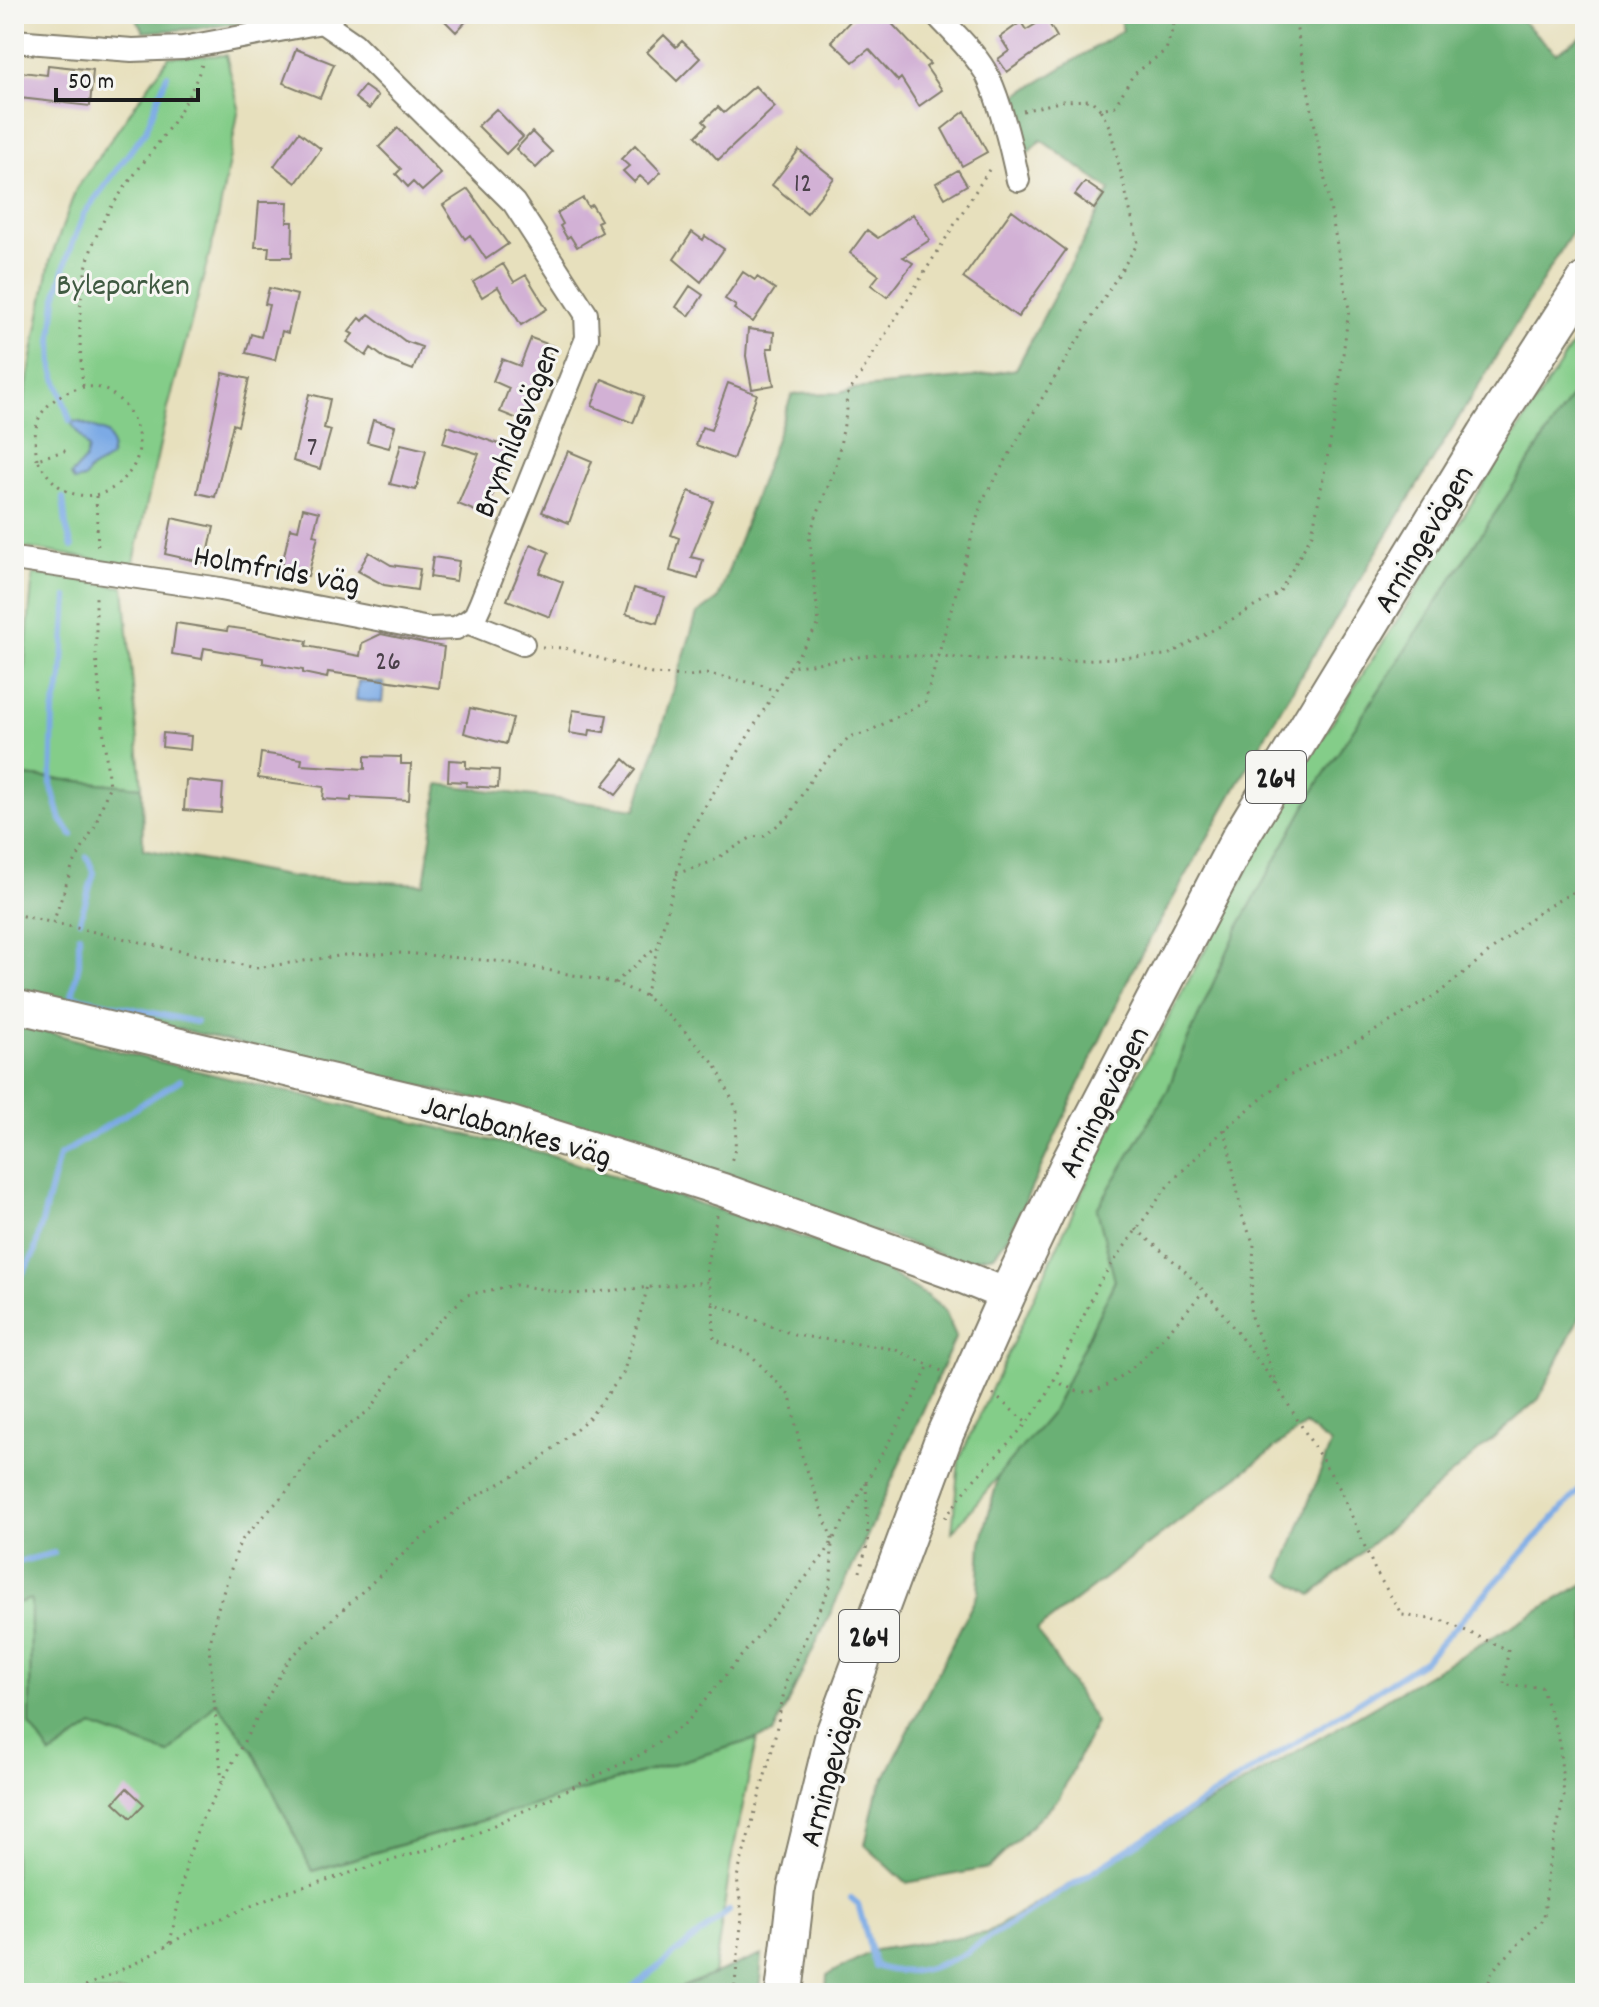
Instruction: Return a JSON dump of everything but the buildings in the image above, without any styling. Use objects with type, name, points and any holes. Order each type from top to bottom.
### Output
[{"type":"main road","name":"Arningevägen","points":[[784,1993],[796,1890],[834,1734],[945,1434],[1007,1295],[1069,1164],[1239,839],[1486,434],[1585,281]]},
{"type":"main road","name":"Jarlabankes väg","points":[[14,1006],[508,1122],[723,1190],[1007,1295]]},
{"type":"street","points":[[936,14],[971,51],[986,74],[1009,139],[1018,180]]},
{"type":"street","points":[[14,41],[132,50],[183,48],[329,18]]},
{"type":"street","name":"Brynhildsvägen","points":[[329,18],[514,203],[586,314],[587,338],[480,605],[475,616],[467,622]]},
{"type":"street","name":"Holmfrids väg","points":[[14,559],[220,589],[429,629],[456,628],[467,622]]},
{"type":"street","points":[[467,622],[523,644]]},
{"type":"path","points":[[1100,109],[1115,106],[1133,75],[1166,50],[1177,14]]},
{"type":"path","points":[[790,667],[878,654],[1041,662],[1168,655],[1279,593],[1312,534],[1334,423],[1349,309],[1294,14]]},
{"type":"path","points":[[83,386],[77,330],[85,265],[112,205],[162,141],[199,74],[206,44]]},
{"type":"path","points":[[676,874],[711,862],[752,837],[764,836],[789,816],[813,776],[849,737],[866,733],[925,702],[982,501],[1138,243],[1110,128],[1091,100],[1063,101],[1000,115]]},
{"type":"path","points":[[645,996],[686,838],[819,624],[809,535],[836,466],[847,409],[846,397],[1009,139]]},
{"type":"path","points":[[83,386],[108,391],[131,412],[140,441],[134,466],[117,485],[96,496],[63,490],[47,476],[37,459],[34,440],[40,417],[53,401],[83,386]]},
{"type":"path","points":[[37,459],[71,449]]},
{"type":"path","points":[[53,923],[72,867],[95,826],[109,787],[96,655],[96,496]]},
{"type":"path","points":[[523,644],[565,648],[652,674],[708,674],[758,684],[775,691]]},
{"type":"path","points":[[942,1521],[972,1482],[1027,1423],[1047,1395],[1100,1281],[1169,1184],[1225,1129],[1289,1076],[1361,1039],[1439,993],[1537,913],[1585,885]]},
{"type":"path","points":[[14,914],[256,968],[345,955],[404,953],[505,962],[615,983],[645,996],[680,1026],[716,1066],[737,1110],[735,1149],[706,1268],[713,1303],[714,1339],[751,1355],[790,1396],[802,1456],[832,1539],[831,1584],[787,1678],[772,1750],[737,1877],[742,1916],[734,1993]]},
{"type":"path","points":[[615,983],[658,944]]},
{"type":"path","points":[[1225,1129],[1243,1219],[1254,1244],[1250,1314],[1280,1391]]},
{"type":"path","points":[[1136,1229],[1204,1291],[1280,1391],[1340,1489],[1375,1570],[1402,1615],[1444,1621],[1508,1650],[1504,1685],[1541,1687],[1559,1738],[1564,1796],[1548,1870],[1544,1918],[1493,1970],[1485,1993]]},
{"type":"path","points":[[222,1782],[209,1648],[217,1611],[240,1542],[286,1492],[321,1446],[371,1409],[410,1351],[466,1295],[516,1285],[573,1294],[709,1282]]},
{"type":"path","points":[[170,1943],[187,1861],[200,1823],[288,1660],[415,1543],[473,1498],[532,1466],[589,1418],[623,1374],[648,1286]]},
{"type":"path","points":[[1054,1380],[1083,1392],[1112,1385],[1145,1356],[1204,1291]]},
{"type":"path","points":[[713,1303],[794,1335],[894,1349],[948,1374]]},
{"type":"path","points":[[71,1993],[142,1960],[195,1929],[283,1893],[467,1838],[642,1754],[687,1722],[825,1554],[912,1401],[928,1366]]},
{"type":"path","points":[[989,1390],[1027,1423]]},
{"type":"path","points":[[860,1572],[868,1541],[866,1483]]},
{"type":"green space","points":[[132,14],[283,14],[285,18],[143,32]]},
{"type":"green space","points":[[1118,14],[1515,14],[1556,53],[1585,34],[1585,211],[1279,712],[1133,969],[1010,1234],[994,1255],[961,1261],[490,1103],[14,990],[14,775],[142,787],[143,849],[291,877],[424,884],[439,784],[636,809],[697,614],[718,599],[792,394],[840,393],[1016,369],[1110,190],[1041,140],[1019,161],[1000,106],[1123,30]]},
{"type":"green space","name":"Byleparken","points":[[226,55],[239,108],[216,230],[168,408],[133,566],[20,547],[18,432],[50,261],[76,189],[169,57]]},
{"type":"green space","points":[[1585,325],[1585,376],[1319,782],[1239,926],[1168,1090],[1097,1209],[1115,1280],[1052,1412],[952,1532],[959,1460],[1125,1099],[1298,776]]},
{"type":"green space","points":[[1585,376],[1585,1305],[1539,1399],[1312,1595],[1280,1576],[1331,1444],[1305,1425],[1037,1630],[1096,1722],[1059,1798],[989,1868],[906,1883],[865,1845],[876,1795],[978,1593],[981,1543],[999,1474],[1052,1412],[1115,1281],[1097,1209],[1168,1090],[1239,926],[1319,782]]},
{"type":"green space","points":[[33,574],[124,587],[142,787],[14,775]]},
{"type":"green space","points":[[14,1023],[152,1060],[548,1154],[865,1258],[944,1310],[956,1336],[869,1532],[773,1734],[312,1871],[254,1752],[216,1702],[169,1754],[93,1726],[51,1755],[30,1725],[31,1599],[14,1604]]},
{"type":"green space","points":[[1585,1583],[1585,1993],[826,1993],[827,1975],[875,1950],[986,1933]]},
{"type":"green space","points":[[31,1599],[30,1725],[51,1755],[93,1726],[169,1754],[216,1701],[254,1752],[313,1871],[757,1739],[731,1861],[714,1974],[667,1993],[14,1993],[14,1604]]},
{"type":"green space","points":[[762,1955],[759,1993],[667,1993]]},
{"type":"water","points":[[70,421],[107,433],[112,446],[110,458],[90,470],[84,479],[74,481],[71,475],[85,460],[88,449]]},
{"type":"water","points":[[358,681],[384,683],[382,703],[356,700]]},
{"type":"waterway","points":[[70,421],[53,369],[52,339],[56,298],[68,255],[84,214],[146,130],[167,75]]},
{"type":"waterway","points":[[63,498],[72,547]]},
{"type":"waterway","points":[[67,597],[62,678],[53,712],[51,784],[61,820],[72,835]]},
{"type":"waterway","points":[[80,920],[94,873],[87,857]]},
{"type":"waterway","points":[[79,935],[79,964],[72,996],[196,1022]]},
{"type":"waterway","points":[[14,1288],[34,1254],[59,1156],[180,1080]]},
{"type":"waterway","points":[[851,1898],[858,1904],[875,1966],[898,1971],[920,1970],[962,1955],[1425,1660],[1585,1484]]},
{"type":"waterway","points":[[14,1563],[54,1553]]},
{"type":"waterway","points":[[625,1993],[729,1911]]}]
